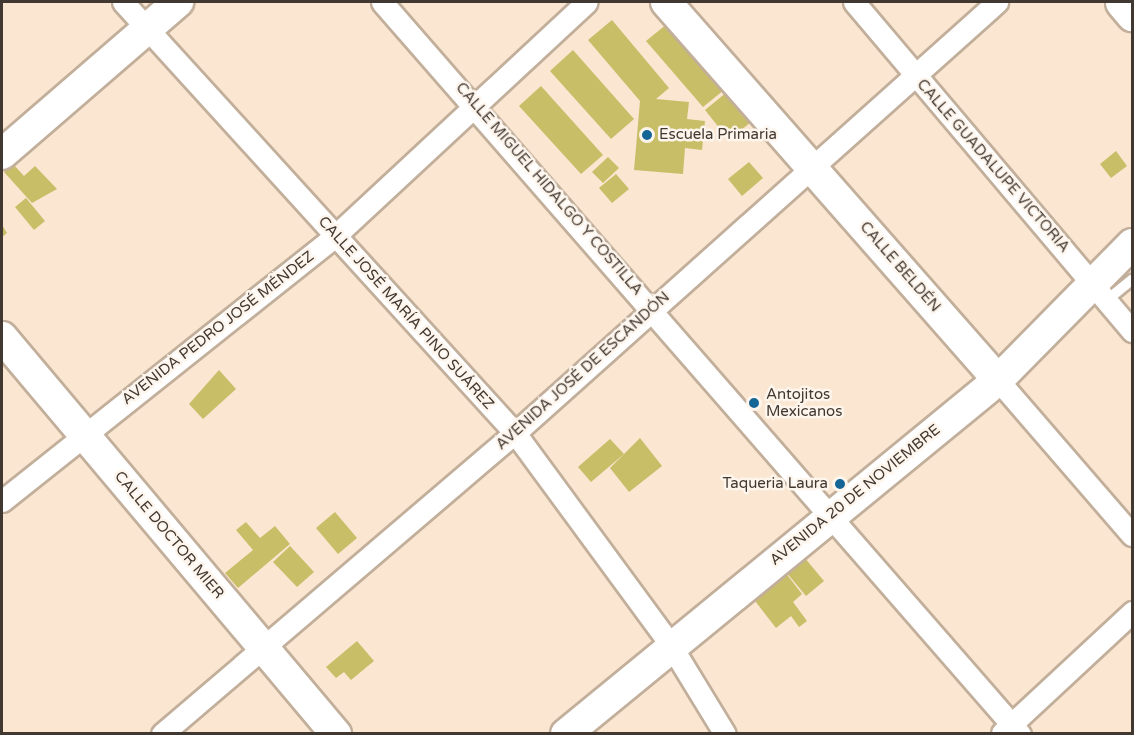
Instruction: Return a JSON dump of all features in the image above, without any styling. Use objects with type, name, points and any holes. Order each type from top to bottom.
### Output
[{"type":"highway","points":[[1122,2],[1132,14]]},
{"type":"street","name":"CALLE JOSÉ MARÍA PINO SUÁREZ","points":[[123,2],[515,433],[670,644],[725,734]]},
{"type":"street","points":[[2,154],[178,2]]},
{"type":"street","name":"CALLE MIGUEL HIDALGO Y COSTILLA","points":[[382,2],[476,105],[654,308],[1011,731]]},
{"type":"street","name":"AVENIDA PEDRO JOSÉ MÉNDEZ","points":[[2,501],[336,236],[587,2]]},
{"type":"street","name":"CALLE BELDÉN","points":[[666,2],[813,167],[1132,535]]},
{"type":"street","name":"CALLE GUADALUPE VICTORIA","points":[[854,2],[1132,331]]},
{"type":"street","name":"AVENIDA JOSÉ DE ESCANDÓN","points":[[162,734],[515,433],[998,2]]},
{"type":"street","name":"AVENIDA 20 DE NOVIEMBRE","points":[[566,734],[670,644],[998,380],[1101,293],[1130,259]]},
{"type":"street","name":"CALLE DOCTOR MIER","points":[[2,337],[336,734]]},
{"type":"street","points":[[1011,731],[1132,612]]},
{"type":"building","points":[[612,20],[669,88],[656,99],[689,102],[687,119],[705,121],[702,150],[685,148],[683,174],[634,170],[640,101],[588,40]]},
{"type":"building","points":[[667,24],[724,90],[703,107],[646,41]]},
{"type":"building","points":[[573,50],[634,119],[611,139],[550,71]]},
{"type":"building","points":[[541,86],[603,155],[581,174],[519,106]]},
{"type":"building","points":[[727,92],[751,122],[729,140],[705,110]]},
{"type":"building","points":[[1116,151],[1127,166],[1111,178],[1100,164]]},
{"type":"building","points":[[608,157],[619,168],[603,183],[592,172]]},
{"type":"building","points":[[749,162],[763,178],[742,196],[728,179]]},
{"type":"building","points":[[13,164],[24,176],[35,166],[57,189],[32,203],[4,172]]},
{"type":"building","points":[[616,174],[629,189],[612,203],[599,188]]},
{"type":"building","points":[[26,198],[45,221],[34,230],[15,207]]},
{"type":"building","points":[[2,225],[7,233],[2,237]]},
{"type":"building","points":[[219,370],[236,389],[203,419],[189,404]]},
{"type":"building","points":[[640,438],[662,466],[629,492],[610,468]]},
{"type":"building","points":[[610,439],[624,454],[591,482],[578,467]]},
{"type":"building","points":[[335,512],[357,538],[338,554],[316,528]]},
{"type":"building","points":[[246,522],[260,538],[275,526],[290,544],[238,588],[225,573],[253,550],[236,530]]},
{"type":"building","points":[[290,546],[314,572],[297,587],[273,562]]},
{"type":"building","points":[[799,551],[824,581],[806,596],[781,566]]},
{"type":"building","points":[[785,572],[802,594],[793,602],[807,621],[799,627],[791,616],[776,628],[752,597]]},
{"type":"building","points":[[357,641],[374,661],[351,680],[344,672],[336,678],[326,667]]},
{"type":"place","name":"Escuela Primaria","points":[[647,135]]},
{"type":"place","name":"Antojitos Mexicanos","points":[[754,403]]},
{"type":"place","name":"Taqueria Laura","points":[[840,484]]}]
